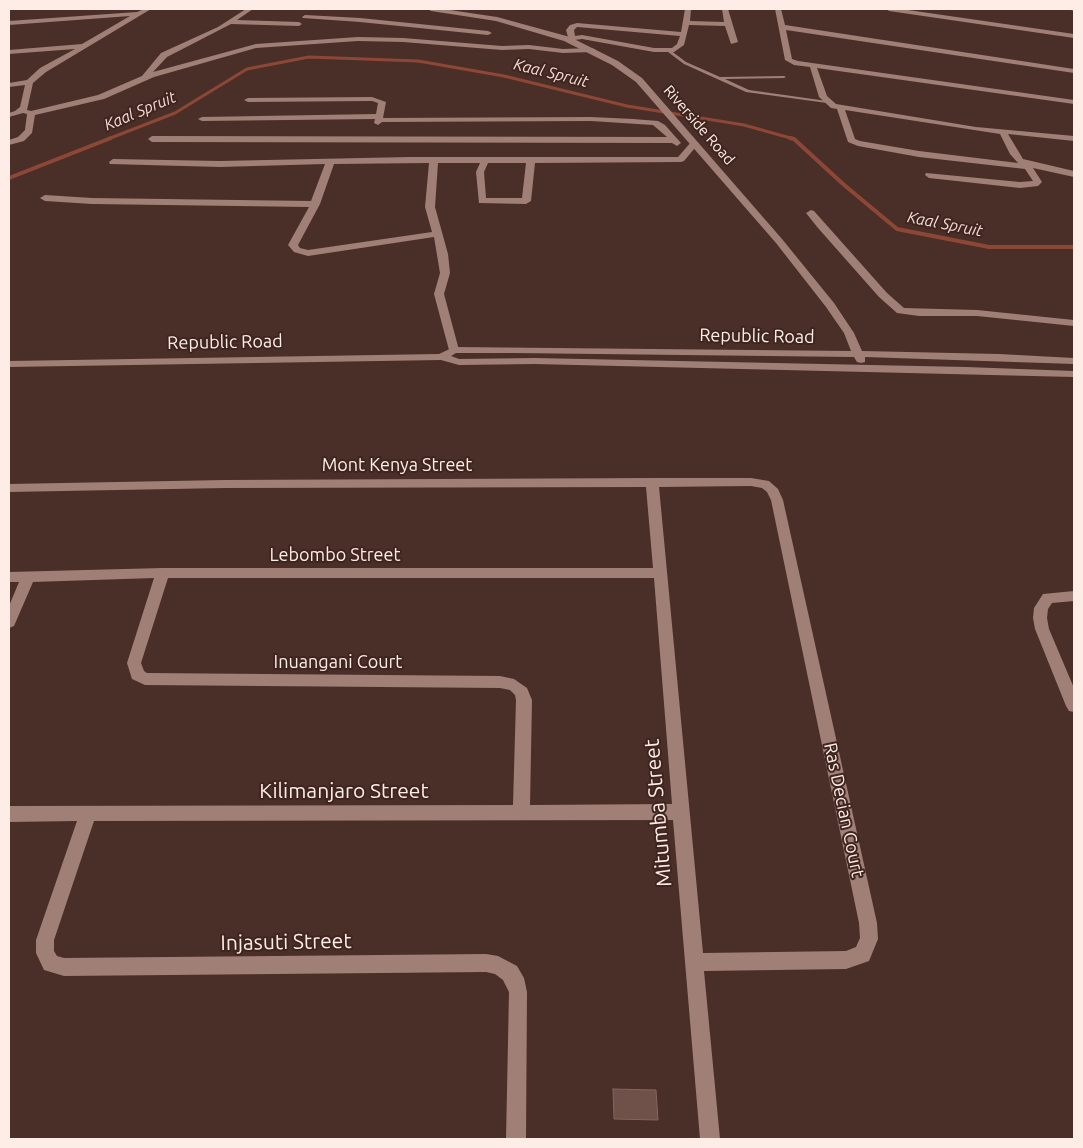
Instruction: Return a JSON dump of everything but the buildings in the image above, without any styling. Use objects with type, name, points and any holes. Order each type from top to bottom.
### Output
[{"type":"street","points":[[9,85],[29,82],[43,70],[148,9]]},
{"type":"street","points":[[145,77],[164,55],[231,22],[250,9]]},
{"type":"street","points":[[22,110],[31,113],[101,97],[145,77],[256,46],[293,33],[313,9]]},
{"type":"street","name":"Riverside Road","points":[[431,9],[479,15],[513,22],[569,39],[628,71],[651,91],[830,305],[849,333],[865,369]]},
{"type":"street","points":[[684,34],[584,24],[572,26],[569,39],[588,37],[654,50],[669,50],[680,45],[684,34],[687,23],[688,9]]},
{"type":"street","points":[[725,9],[734,42]]},
{"type":"street","points":[[778,9],[788,58],[797,63],[1074,102]]},
{"type":"street","points":[[889,9],[1074,36]]},
{"type":"street","points":[[9,23],[139,14]]},
{"type":"street","points":[[305,17],[378,21],[488,33]]},
{"type":"street","points":[[231,22],[293,33],[358,39],[403,40],[502,48],[529,47],[563,51],[592,50]]},
{"type":"street","points":[[687,23],[728,24]]},
{"type":"street","points":[[782,27],[1074,71]]},
{"type":"street","points":[[9,52],[84,46]]},
{"type":"street","points":[[813,66],[822,95],[827,102],[840,107],[1003,132],[1074,138]]},
{"type":"street","points":[[9,115],[22,110],[26,105],[29,82]]},
{"type":"street","points":[[248,100],[372,99],[382,102],[374,139]]},
{"type":"street","points":[[840,107],[851,140],[919,154],[1027,165],[1074,174]]},
{"type":"street","points":[[9,143],[26,136],[29,131],[31,113]]},
{"type":"street","points":[[202,119],[379,118],[591,119],[633,121],[655,124],[662,127],[685,154]]},
{"type":"street","points":[[929,175],[1020,185],[1036,184],[1038,182],[1036,177],[1027,165],[1014,154],[1003,132]]},
{"type":"street","points":[[152,139],[675,140]]},
{"type":"street","points":[[113,162],[220,164],[434,160],[673,160],[681,159],[695,143]]},
{"type":"street","points":[[434,160],[430,198],[445,273],[439,294],[454,350]]},
{"type":"street","points":[[485,160],[480,172],[482,201],[526,201],[531,160]]},
{"type":"street","points":[[330,163],[315,204],[293,245],[297,250],[308,253],[437,234]]},
{"type":"street","points":[[45,198],[92,201],[315,204]]},
{"type":"street","points":[[811,213],[883,295],[901,310],[919,313],[976,313],[1074,323]]},
{"type":"street","name":"Republic Road","points":[[441,357],[454,350],[859,354],[1074,361]]},
{"type":"street","name":"Republic Road","points":[[9,364],[441,357],[459,362],[544,361],[1074,374]]},
{"type":"street","name":"Mitumba Street","points":[[652,482],[710,1139]]},
{"type":"street","name":"Mont Kenya Street","points":[[9,488],[216,484],[760,483],[772,489],[777,500]]},
{"type":"street","name":"Ras Decian Court","points":[[693,962],[846,960],[862,954],[869,939],[866,913],[777,500]]},
{"type":"street","name":"Lebombo Street","points":[[9,576],[163,573],[660,574]]},
{"type":"street","name":"Inuangani Court","points":[[163,573],[134,664],[137,675],[145,679],[500,682],[514,685],[522,692],[524,700],[521,813]]},
{"type":"street","points":[[9,622],[29,576]]},
{"type":"street","points":[[1073,699],[1042,629],[1040,613],[1048,598],[1074,596]]},
{"type":"street","name":"Kilimanjaro Street","points":[[9,814],[680,812]]},
{"type":"street","name":"Injasuti Street","points":[[88,813],[45,940],[45,953],[52,963],[64,967],[486,963],[498,965],[510,973],[518,992],[516,1139]]},
{"type":"lane","points":[[669,50],[686,63],[748,91],[827,102]]},
{"type":"lane","points":[[719,78],[784,77]]},
{"type":"waterway","name":"Kaal Spruit","points":[[108,139],[175,113],[247,69],[309,57],[418,61],[504,76],[627,106],[744,125],[794,139]]},
{"type":"waterway","name":"Kaal Spruit","points":[[9,178],[111,138]]},
{"type":"waterway","name":"Kaal Spruit","points":[[790,138],[794,139]]},
{"type":"waterway","name":"Kaal Spruit","points":[[794,139],[843,184],[897,229],[989,247],[1074,247]]}]
